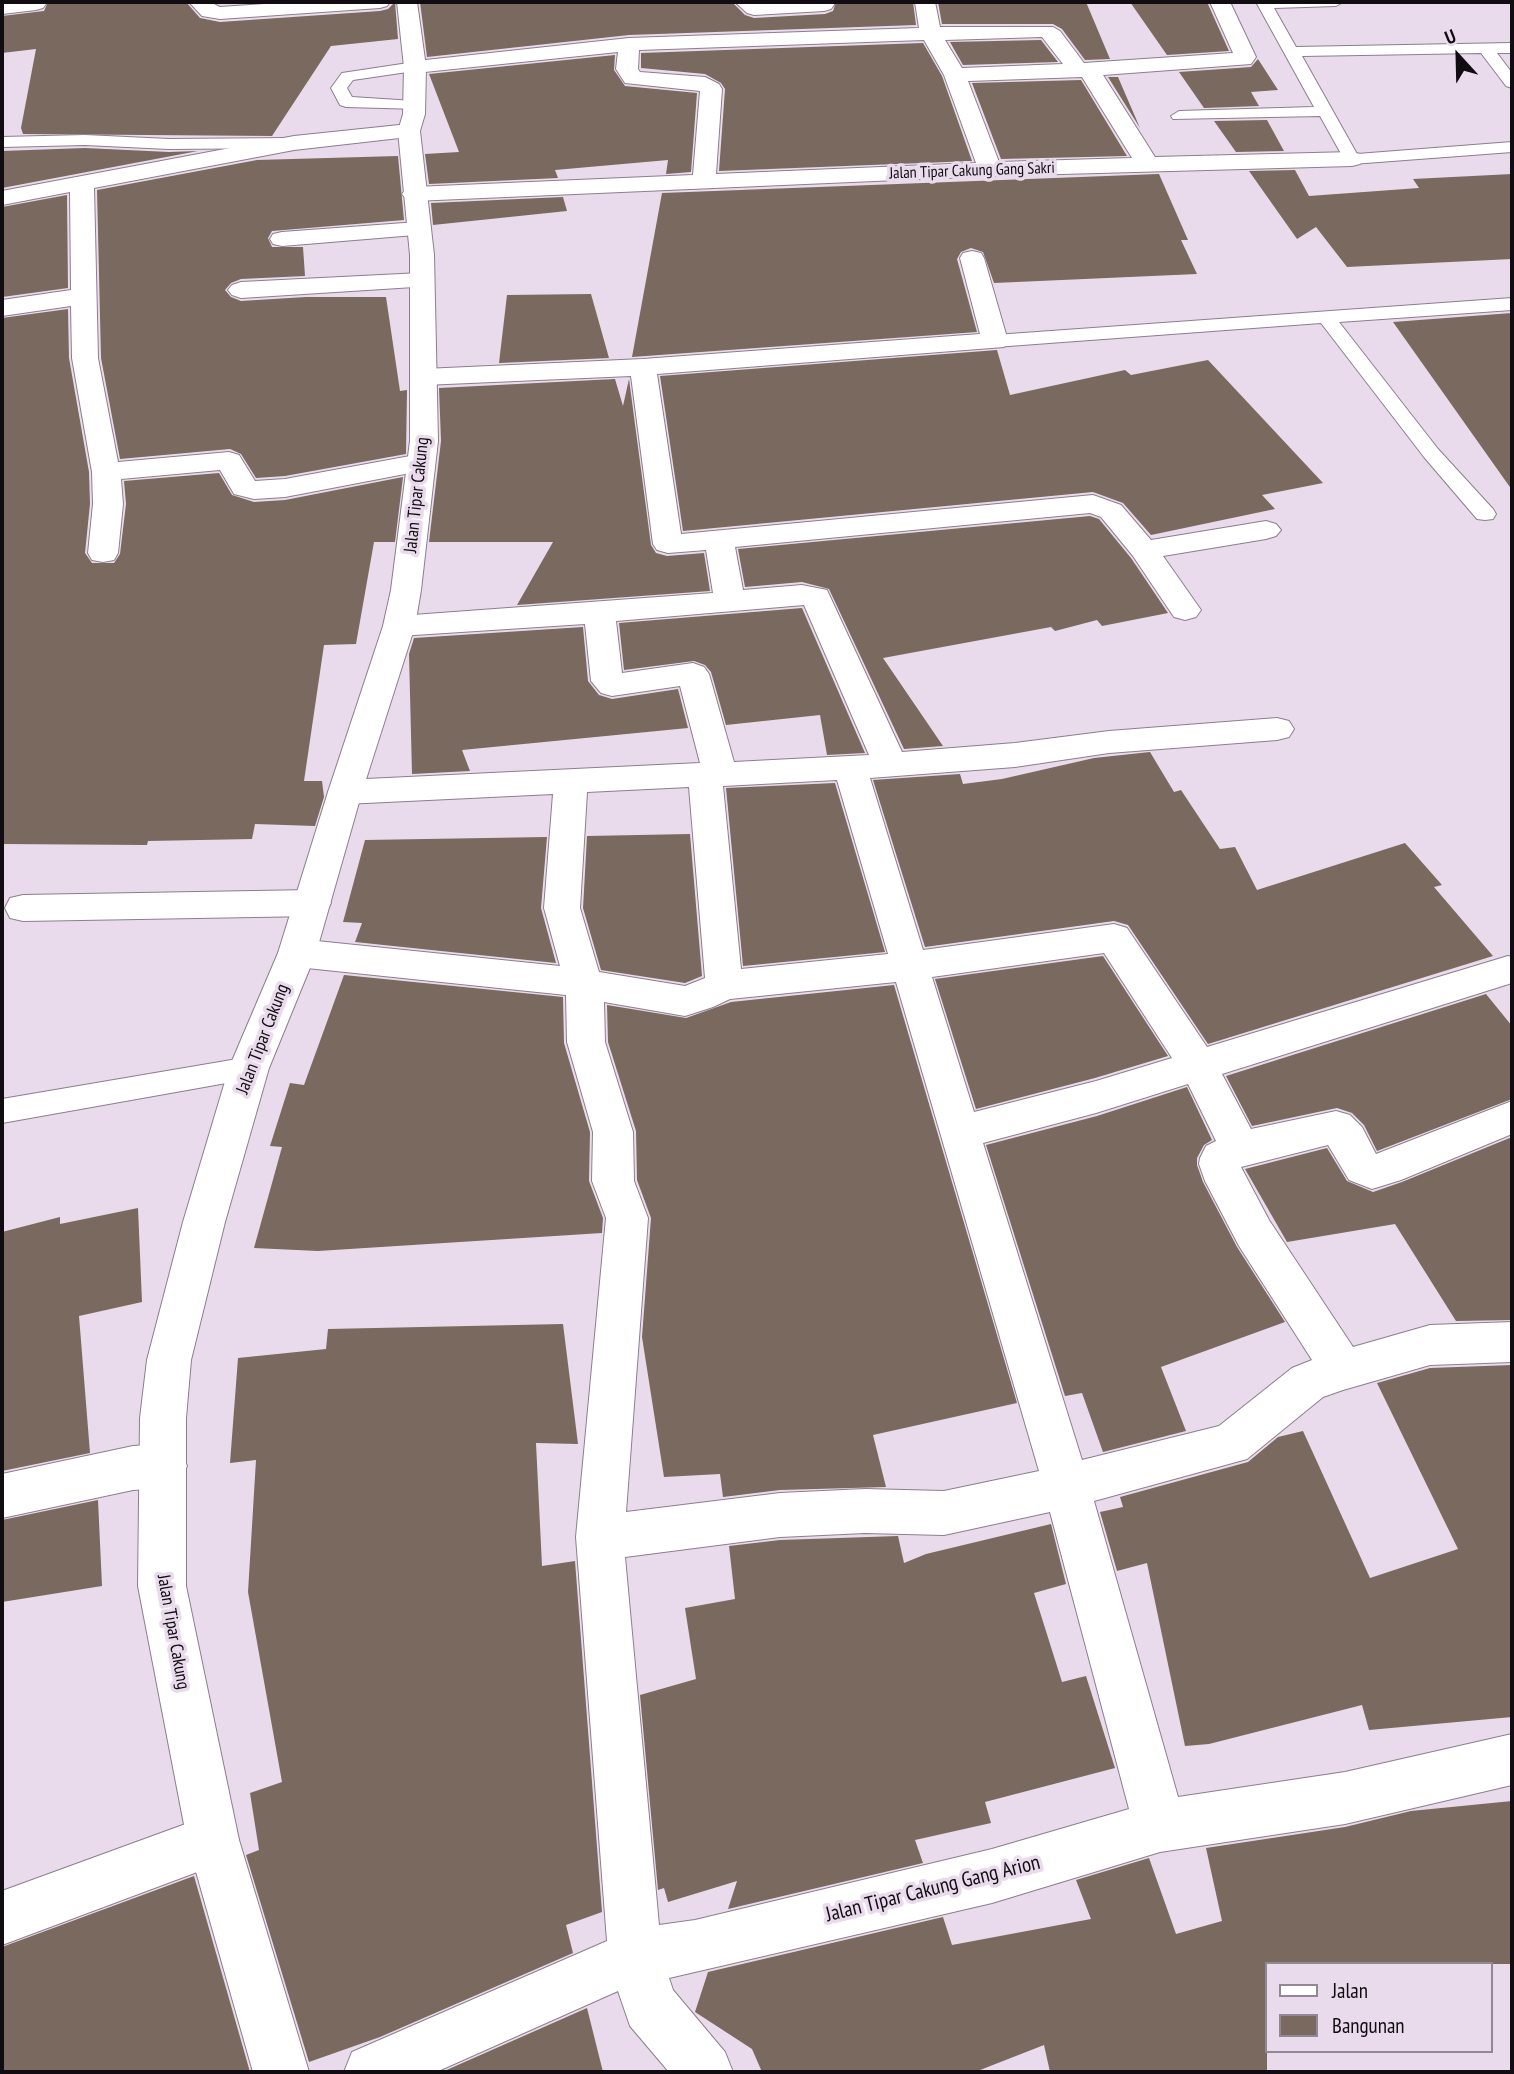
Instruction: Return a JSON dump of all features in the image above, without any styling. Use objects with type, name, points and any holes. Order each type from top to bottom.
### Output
[{"type":"street","points":[[199,2],[209,12],[220,13],[380,2]]},
{"type":"street","name":"Jalan Tipar Cakung","points":[[281,2072],[213,1840],[162,1586],[163,1418],[169,1360],[204,1223],[249,1068],[297,953],[345,792],[399,626],[409,571],[421,463],[424,377],[422,256],[416,211],[411,118],[415,67],[407,2]]},
{"type":"street","points":[[745,2],[754,9],[824,5],[823,2]]},
{"type":"street","points":[[925,2],[930,33],[955,75],[990,169]]},
{"type":"street","points":[[955,75],[1243,59],[1245,57],[1220,2]]},
{"type":"street","points":[[2,8],[36,4]]},
{"type":"street","points":[[415,67],[629,44],[1046,31],[1053,35],[1078,70],[1090,72],[1149,166]]},
{"type":"street","points":[[629,44],[627,69],[633,78],[705,84],[711,89],[704,181]]},
{"type":"street","points":[[2,198],[411,118]]},
{"type":"street","name":"Jalan Tipar Cakung Gang Sakri","points":[[282,239],[416,211],[704,181],[990,169],[1352,159]]},
{"type":"street","points":[[82,184],[85,358],[106,471],[108,504],[103,553]]},
{"type":"street","points":[[424,377],[643,367],[995,341],[972,258]]},
{"type":"street","points":[[241,290],[421,281]]},
{"type":"street","points":[[2,308],[85,296]]},
{"type":"street","points":[[643,367],[668,544],[1093,504],[1111,511],[1144,550],[1185,610]]},
{"type":"street","points":[[106,471],[229,461],[244,488],[254,490],[285,488],[421,463]]},
{"type":"street","points":[[1144,550],[1266,530]]},
{"type":"street","points":[[719,539],[730,601]]},
{"type":"street","points":[[399,626],[599,613],[802,595],[816,597],[870,766],[909,966],[962,1132],[1067,1487],[1160,1826]]},
{"type":"street","points":[[599,613],[607,681],[612,685],[693,674],[712,774],[724,985]]},
{"type":"street","points":[[345,792],[870,766],[1015,755],[1109,742],[1277,729]]},
{"type":"street","points":[[571,780],[562,908],[583,984],[586,1042],[613,1132],[613,1181],[628,1217],[600,1537],[635,1956],[650,2006],[705,2072]]},
{"type":"street","points":[[23,908],[313,903]]},
{"type":"street","points":[[297,953],[583,984],[684,1001],[724,985],[909,966],[1114,938],[1198,1065],[1240,1148]]},
{"type":"street","points":[[962,1132],[1096,1097],[1508,970]]},
{"type":"street","points":[[1343,1370],[1254,1233],[1226,1181],[1219,1164],[1220,1158],[1240,1148],[1336,1127],[1348,1139],[1363,1168],[1372,1172],[1512,1117]]},
{"type":"street","points":[[600,1537],[780,1515],[865,1511],[944,1513],[1067,1487],[1231,1444],[1308,1382],[1343,1370],[1430,1345],[1512,1342]]},
{"type":"street","points":[[2,1496],[133,1468],[164,1466]]},
{"type":"street","name":"Jalan Tipar Cakung Gang Arion","points":[[372,2072],[635,1956],[695,1947],[992,1876],[1160,1826],[1345,1798],[1512,1760]]},
{"type":"street","points":[[2,1918],[213,1840]]},
{"type":"lane","points":[[1336,2],[1264,3],[1352,159],[1512,147]]},
{"type":"lane","points":[[1485,48],[1512,83]]},
{"type":"lane","points":[[1292,52],[1512,48]]},
{"type":"lane","points":[[411,118],[346,103],[339,88],[348,76],[415,67]]},
{"type":"lane","points":[[1179,116],[1326,111]]},
{"type":"lane","points":[[2,142],[85,140],[169,144],[294,143]]},
{"type":"lane","points":[[995,341],[1512,304]]},
{"type":"lane","points":[[1326,317],[1432,453],[1485,514]]},
{"type":"lane","points":[[2,1111],[249,1068]]},
{"type":"building","points":[[48,2],[186,2],[200,18],[220,22],[380,11],[388,9],[395,2],[398,39],[331,46],[272,136],[23,134],[21,128],[36,49],[2,53],[2,16],[44,11]]},
{"type":"building","points":[[420,2],[732,2],[745,15],[754,18],[825,14],[833,11],[836,2],[913,2],[916,25],[629,35],[427,57]]},
{"type":"building","points":[[938,2],[1086,2],[1110,59],[1085,60],[1062,29],[1053,24],[942,24]]},
{"type":"building","points":[[1130,2],[1207,2],[1229,51],[1167,55]]},
{"type":"building","points":[[1041,40],[1058,62],[963,65],[950,42]]},
{"type":"building","points":[[923,43],[942,76],[972,161],[719,171],[725,89],[721,83],[705,74],[641,68],[641,53]]},
{"type":"building","points":[[615,55],[614,70],[625,86],[697,93],[691,172],[666,174],[668,160],[555,170],[558,178],[429,184],[425,154],[459,152],[429,74]]},
{"type":"building","points":[[1258,59],[1278,90],[1251,92],[1259,106],[1204,108],[1179,72],[1251,67]]},
{"type":"building","points":[[1108,77],[1118,77],[1140,128]]},
{"type":"building","points":[[1081,80],[1127,156],[1001,159],[972,83]]},
{"type":"building","points":[[1267,120],[1284,151],[1236,152],[1214,121]]},
{"type":"building","points":[[85,148],[198,151],[2,188],[2,151]]},
{"type":"building","points":[[398,156],[404,220],[272,231],[268,238],[272,247],[303,247],[305,276],[241,279],[231,283],[225,290],[231,297],[241,301],[306,297],[386,297],[400,391],[407,390],[406,454],[285,476],[256,478],[241,454],[230,449],[120,459],[101,358],[97,190],[257,160]]},
{"type":"building","points":[[1295,170],[1309,196],[1419,188],[1413,179],[1512,174],[1512,259],[1347,267],[1316,227],[1297,239],[1249,171]]},
{"type":"building","points":[[1159,174],[1188,240],[1181,240],[1197,274],[994,283],[983,252],[971,248],[961,252],[957,259],[977,332],[632,357],[662,193]]},
{"type":"building","points":[[67,195],[68,288],[2,297],[2,207]]},
{"type":"building","points":[[563,197],[567,211],[433,225],[431,203]]},
{"type":"building","points":[[591,294],[609,358],[499,363],[507,295]]},
{"type":"building","points":[[68,309],[69,358],[89,472],[90,504],[85,553],[92,563],[114,563],[120,554],[126,504],[124,481],[219,473],[232,495],[254,502],[285,500],[403,477],[395,542],[374,542],[356,644],[324,645],[304,781],[322,781],[324,797],[315,826],[255,824],[252,839],[148,841],[147,845],[2,844],[2,318]]},
{"type":"building","points":[[1512,313],[1512,490],[1393,322]]},
{"type":"building","points":[[997,350],[1010,395],[1125,370],[1131,375],[1208,360],[1323,483],[1262,495],[1275,509],[1151,535],[1123,503],[1093,492],[683,531],[660,376]]},
{"type":"building","points":[[615,379],[623,406],[629,379],[651,545],[656,553],[667,556],[704,553],[710,591],[517,605],[553,542],[429,542],[441,441],[439,388]]},
{"type":"building","points":[[1090,516],[1099,519],[1131,558],[1168,613],[1102,626],[1097,620],[1055,631],[1051,627],[883,658],[943,746],[904,749],[829,589],[802,582],[745,587],[738,549]]},
{"type":"building","points":[[802,608],[865,753],[827,755],[820,715],[726,725],[711,672],[705,665],[694,661],[624,670],[619,623]]},
{"type":"building","points":[[583,627],[588,681],[599,695],[612,699],[678,689],[688,728],[462,750],[470,771],[412,774],[409,654],[414,638]]},
{"type":"building","points":[[1150,752],[1174,792],[1181,790],[1220,849],[1235,847],[1257,890],[1405,843],[1442,885],[1434,887],[1493,956],[1208,1044],[1128,925],[1114,921],[925,947],[873,780],[960,774],[963,784],[1002,779],[1094,758]]},
{"type":"building","points":[[835,783],[885,952],[743,966],[726,788]]},
{"type":"building","points":[[690,834],[702,976],[685,983],[601,970],[583,908],[587,836]]},
{"type":"building","points":[[547,837],[541,908],[556,963],[355,942],[362,923],[343,922],[365,840]]},
{"type":"building","points":[[1103,956],[1168,1056],[976,1109],[935,979]]},
{"type":"building","points":[[344,975],[563,997],[564,1043],[590,1132],[589,1181],[603,1218],[602,1233],[318,1251],[254,1248],[282,1147],[270,1146],[290,1083],[304,1085]]},
{"type":"building","points":[[894,985],[1017,1403],[873,1435],[886,1487],[780,1490],[723,1497],[720,1474],[664,1477],[642,1337],[651,1218],[637,1180],[636,1131],[608,1042],[607,1005],[686,1018],[731,1002]]},
{"type":"building","points":[[1486,994],[1512,1026],[1512,1099],[1377,1151],[1364,1125],[1352,1113],[1337,1108],[1252,1126],[1226,1076]]},
{"type":"building","points":[[1187,1087],[1212,1140],[1204,1145],[1197,1158],[1203,1182],[1237,1247],[1285,1322],[1161,1367],[1186,1431],[1103,1452],[1082,1393],[1065,1396],[986,1145],[1097,1116]]},
{"type":"building","points":[[1512,1137],[1512,1320],[1456,1321],[1395,1224],[1287,1242],[1245,1169],[1327,1148],[1347,1181],[1373,1192]]},
{"type":"building","points":[[138,1208],[142,1302],[79,1316],[90,1453],[2,1471],[2,1232],[60,1217],[60,1224]]},
{"type":"building","points":[[563,1324],[578,1444],[536,1443],[542,1566],[575,1561],[602,1912],[566,1925],[573,1953],[380,2037],[309,2062],[246,1855],[259,1850],[250,1793],[282,1782],[248,1592],[256,1460],[230,1463],[238,1358],[326,1349],[328,1329]]},
{"type":"building","points":[[1512,1365],[1512,1717],[1369,1730],[1362,1705],[1209,1744],[1185,1746],[1147,1563],[1117,1571],[1100,1512],[1123,1507],[1120,1497],[1248,1462],[1278,1437],[1303,1431],[1370,1578],[1458,1549],[1377,1383],[1430,1368]]},
{"type":"building","points":[[98,1500],[102,1586],[2,1602],[2,1520]]},
{"type":"building","points":[[1051,1524],[1066,1584],[1034,1593],[1062,1682],[1086,1676],[1115,1768],[985,1802],[991,1823],[915,1840],[923,1863],[728,1909],[737,1881],[668,1902],[664,1888],[658,1890],[640,1695],[696,1679],[685,1608],[735,1599],[729,1546],[780,1540],[898,1536],[904,1563],[926,1554]]},
{"type":"building","points":[[1512,1801],[1512,1964],[1266,1962],[1267,2072],[1050,2072],[1044,2045],[975,2072],[762,2072],[752,2049],[695,2012],[708,1972],[943,1917],[952,1945],[1091,1919],[1076,1880],[1149,1858],[1176,1934],[1222,1921],[1206,1848],[1345,1827],[1411,1811]]},
{"type":"building","points":[[194,1876],[250,2072],[2,2072],[2,1947]]},
{"type":"building","points":[[587,2008],[603,2072],[442,2072]]}]
